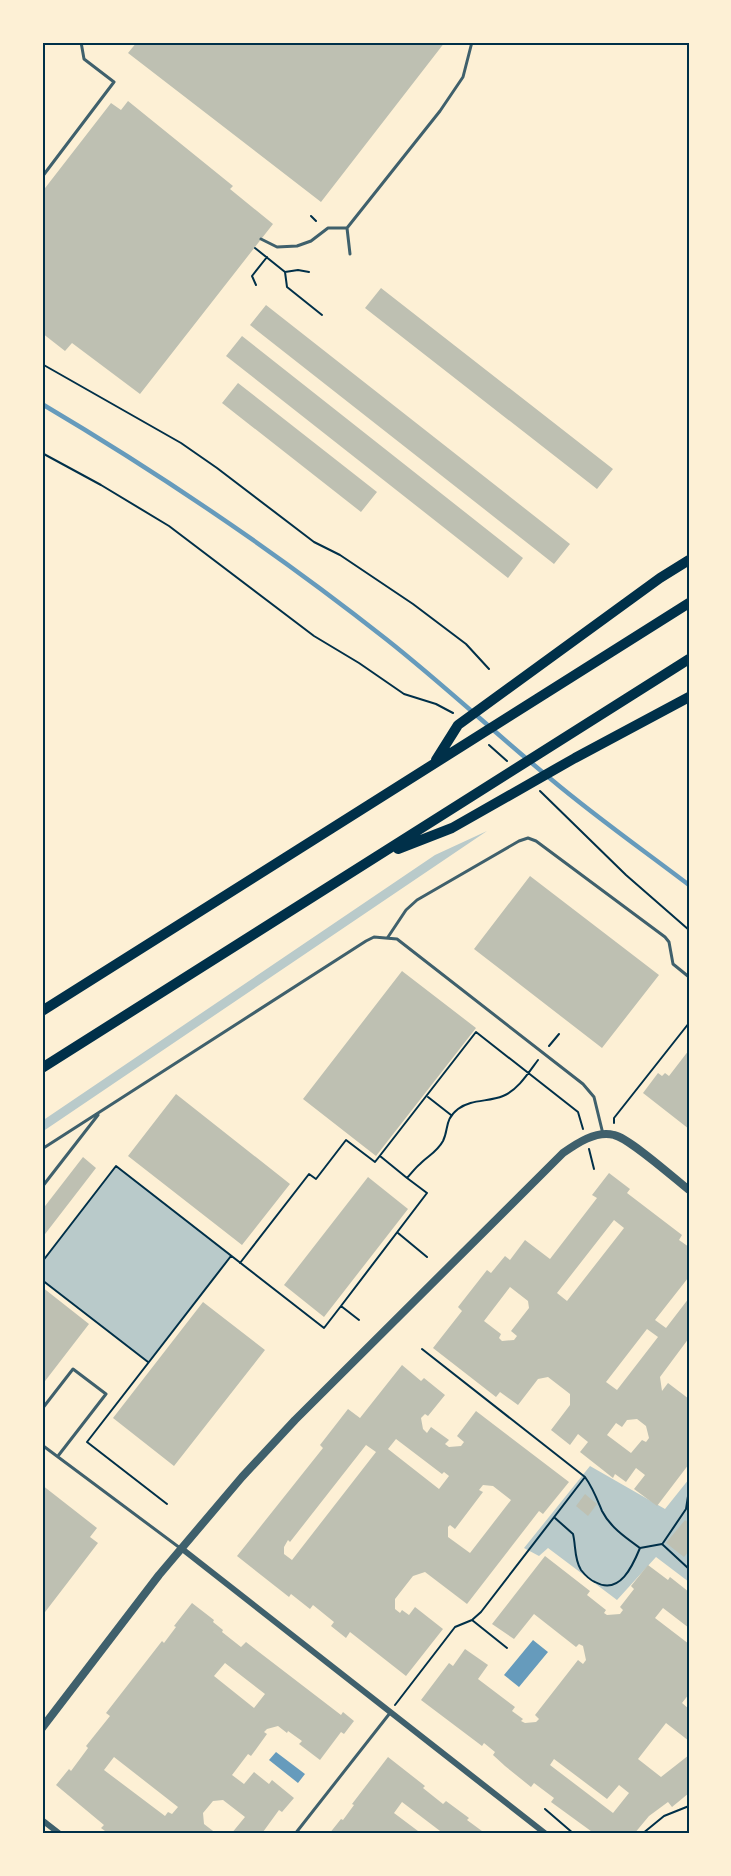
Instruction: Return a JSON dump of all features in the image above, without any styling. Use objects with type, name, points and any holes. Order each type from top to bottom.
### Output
[{"type":"highway","points":[[660,578],[689,552]]},
{"type":"highway","points":[[434,763],[458,725],[660,578],[689,560]]},
{"type":"highway","points":[[42,1011],[689,603]]},
{"type":"highway","points":[[42,1068],[373,860],[508,770],[560,740],[689,658]]},
{"type":"highway","points":[[373,860],[453,828],[530,787],[575,758],[689,697]]},
{"type":"street","points":[[42,1728],[181,1548],[242,1477],[563,1153],[586,1138],[614,1135],[639,1150],[689,1190]]},
{"type":"street","points":[[181,1548],[546,1834]]},
{"type":"street","points":[[42,1820],[60,1834]]},
{"type":"lane","points":[[42,177],[114,82],[84,59],[81,42]]},
{"type":"lane","points":[[350,254],[347,228],[440,111],[463,77],[472,42]]},
{"type":"lane","points":[[261,239],[277,247],[297,246],[311,241],[328,228],[347,228]]},
{"type":"lane","points":[[388,937],[406,909],[417,900],[528,838],[536,840],[665,937],[669,942],[674,964],[689,977]]},
{"type":"lane","points":[[42,1149],[374,937],[397,939],[583,1084],[594,1097],[603,1135]]},
{"type":"lane","points":[[42,1187],[101,1112]]},
{"type":"lane","points":[[42,1409],[73,1369],[106,1395],[58,1456]]},
{"type":"lane","points":[[42,1445],[181,1548]]},
{"type":"lane","points":[[295,1834],[390,1712]]},
{"type":"path","points":[[311,216],[316,221]]},
{"type":"path","points":[[255,248],[285,272],[287,287],[322,315]]},
{"type":"path","points":[[256,285],[252,276],[267,257]]},
{"type":"path","points":[[285,272],[298,270],[309,272]]},
{"type":"path","points":[[42,364],[181,443],[218,468],[314,542],[340,555],[413,604],[466,644],[489,669]]},
{"type":"path","points":[[42,453],[169,526],[314,636],[404,694],[448,709],[457,717]]},
{"type":"path","points":[[484,741],[508,770]]},
{"type":"path","points":[[530,787],[689,930]]},
{"type":"path","points":[[614,1135],[614,1118],[689,1023]]},
{"type":"path","points":[[240,1263],[309,1174],[316,1179],[346,1140],[375,1162],[476,1032],[578,1112],[594,1169]]},
{"type":"path","points":[[407,1178],[420,1164],[434,1154],[444,1140],[444,1130],[451,1115],[471,1103],[503,1096],[519,1084],[559,1034]]},
{"type":"path","points":[[427,1096],[451,1115]]},
{"type":"path","points":[[42,1262],[117,1166],[324,1328],[427,1193],[380,1156]]},
{"type":"path","points":[[398,1233],[427,1257]]},
{"type":"path","points":[[167,1504],[87,1442],[231,1256]]},
{"type":"path","points":[[42,1280],[148,1362]]},
{"type":"path","points":[[341,1306],[359,1320]]},
{"type":"path","points":[[422,1349],[585,1477],[595,1492],[603,1513],[620,1533],[640,1548],[662,1544],[686,1509],[689,1490]]},
{"type":"path","points":[[390,1712],[455,1628],[472,1620],[481,1612],[585,1477]]},
{"type":"path","points":[[555,1518],[573,1534],[575,1553],[582,1571],[600,1585],[616,1584],[625,1577],[640,1548]]},
{"type":"path","points":[[662,1544],[689,1569]]},
{"type":"path","points":[[472,1620],[507,1648]]},
{"type":"path","points":[[642,1834],[664,1816],[689,1806]]},
{"type":"path","points":[[545,1809],[574,1834]]},
{"type":"shaded area","points":[[487,831],[42,1132],[42,1121],[435,855]]},
{"type":"shaded area","points":[[116,1166],[231,1256],[148,1362],[42,1280],[42,1262]]},
{"type":"shaded area","points":[[590,1466],[665,1509],[689,1479],[689,1582],[656,1557],[617,1600],[548,1548],[539,1556],[524,1548]]},
{"type":"water","points":[[533,1640],[548,1652],[519,1687],[504,1675]]},
{"type":"water","points":[[276,1752],[305,1774],[298,1783],[269,1760]]},
{"type":"building","points":[[137,42],[445,42],[321,202],[128,53]]},
{"type":"building","points":[[128,101],[233,186],[230,189],[273,224],[140,394],[72,343],[65,351],[42,333],[42,192],[111,103],[121,110]]},
{"type":"building","points":[[381,288],[613,469],[597,489],[365,308]]},
{"type":"building","points":[[266,305],[570,544],[554,564],[250,325]]},
{"type":"building","points":[[242,336],[523,558],[508,578],[226,356]]},
{"type":"building","points":[[238,383],[377,492],[361,512],[222,403]]},
{"type":"building","points":[[530,876],[659,975],[602,1048],[474,949]]},
{"type":"building","points":[[402,971],[476,1028],[376,1156],[303,1099]]},
{"type":"building","points":[[689,1050],[689,1129],[643,1093],[658,1073],[662,1076],[665,1073],[669,1076]]},
{"type":"building","points":[[176,1094],[290,1184],[242,1245],[128,1156]]},
{"type":"building","points":[[83,1157],[96,1168],[42,1238],[42,1210]]},
{"type":"building","points":[[609,1173],[630,1189],[627,1193],[682,1235],[679,1240],[689,1247],[689,1279],[655,1320],[666,1328],[689,1298],[689,1338],[660,1377],[662,1391],[668,1383],[689,1399],[689,1464],[657,1506],[634,1489],[645,1475],[636,1468],[626,1482],[615,1474],[613,1478],[580,1452],[588,1442],[578,1434],[570,1445],[551,1430],[570,1405],[570,1394],[548,1377],[538,1379],[518,1405],[500,1392],[496,1397],[433,1348],[462,1311],[458,1307],[487,1270],[491,1273],[505,1256],[510,1260],[525,1240],[550,1259],[597,1198],[592,1195]],"holes":[[[614,1220],[624,1228],[567,1301],[557,1293]],[[510,1287],[528,1301],[529,1308],[511,1331],[517,1336],[514,1340],[502,1341],[499,1338],[501,1334],[484,1321]],[[647,1329],[658,1337],[617,1390],[606,1382]],[[637,1419],[646,1426],[649,1438],[646,1442],[642,1440],[631,1453],[607,1435],[616,1423],[622,1427],[627,1420]]]},
{"type":"building","points":[[368,1177],[408,1209],[324,1317],[284,1285]]},
{"type":"building","points":[[42,1287],[89,1324],[42,1385]]},
{"type":"building","points":[[203,1302],[265,1350],[174,1466],[113,1418]]},
{"type":"building","points":[[402,1365],[421,1381],[424,1378],[445,1395],[428,1416],[425,1414],[421,1418],[423,1429],[427,1433],[431,1427],[449,1440],[445,1444],[449,1447],[461,1446],[464,1442],[457,1436],[476,1411],[569,1482],[543,1514],[539,1511],[467,1604],[425,1572],[413,1576],[395,1599],[395,1609],[400,1613],[402,1610],[409,1615],[415,1607],[443,1629],[406,1676],[350,1632],[346,1638],[331,1626],[334,1622],[313,1605],[310,1609],[291,1594],[289,1597],[237,1556],[323,1448],[320,1445],[348,1409],[360,1418]],"holes":[[[396,1439],[442,1474],[444,1472],[449,1476],[439,1489],[388,1449]],[[366,1445],[376,1452],[292,1560],[284,1554],[284,1547],[288,1540],[290,1542]],[[483,1485],[493,1486],[511,1500],[470,1553],[448,1537],[448,1527],[450,1525],[455,1529],[483,1492],[479,1490]]]},
{"type":"building","points":[[42,1485],[97,1528],[90,1537],[98,1543],[42,1616]]},
{"type":"building","points":[[585,1494],[597,1504],[588,1516],[576,1506]]},
{"type":"building","points":[[685,1520],[689,1523],[689,1551],[684,1557],[666,1543]]},
{"type":"building","points":[[545,1556],[590,1591],[587,1595],[606,1610],[604,1613],[607,1615],[620,1614],[623,1610],[620,1607],[634,1589],[631,1586],[648,1565],[668,1580],[670,1577],[689,1592],[689,1628],[663,1608],[655,1618],[689,1644],[689,1694],[682,1703],[689,1709],[689,1741],[666,1723],[638,1759],[661,1777],[689,1755],[689,1793],[672,1807],[668,1802],[649,1816],[634,1834],[595,1834],[551,1802],[554,1798],[534,1783],[531,1787],[505,1766],[493,1755],[495,1752],[484,1743],[482,1746],[421,1700],[449,1663],[453,1666],[465,1649],[488,1665],[478,1679],[515,1707],[512,1711],[523,1719],[521,1721],[536,1722],[539,1719],[535,1715],[578,1660],[583,1664],[586,1660],[583,1646],[579,1644],[576,1647],[534,1614],[514,1639],[492,1624]],"holes":[[[554,1759],[607,1799],[619,1785],[629,1793],[613,1813],[550,1765]]]},
{"type":"building","points":[[192,1603],[214,1620],[213,1622],[223,1630],[222,1632],[241,1647],[246,1642],[341,1715],[343,1712],[354,1721],[344,1734],[341,1732],[320,1760],[299,1744],[302,1741],[278,1726],[264,1732],[267,1734],[251,1756],[248,1754],[232,1775],[244,1784],[254,1772],[269,1784],[272,1780],[294,1798],[282,1812],[279,1810],[263,1832],[266,1834],[231,1834],[245,1817],[223,1800],[213,1801],[203,1813],[204,1824],[217,1834],[109,1834],[101,1828],[104,1825],[56,1785],[69,1769],[71,1771],[88,1748],[86,1746],[110,1716],[106,1713],[162,1641],[164,1643],[176,1627],[174,1626]],"holes":[[[225,1663],[265,1694],[254,1708],[214,1676]],[[114,1757],[178,1807],[172,1814],[168,1812],[165,1816],[104,1770]]]},
{"type":"building","points":[[388,1757],[425,1786],[423,1788],[443,1804],[446,1801],[486,1834],[444,1834],[402,1802],[394,1813],[422,1834],[329,1834],[341,1819],[343,1820],[354,1805],[352,1804]]},
{"type":"waterway","points":[[42,404],[175,487],[345,607],[407,656],[569,794],[689,885]]}]
